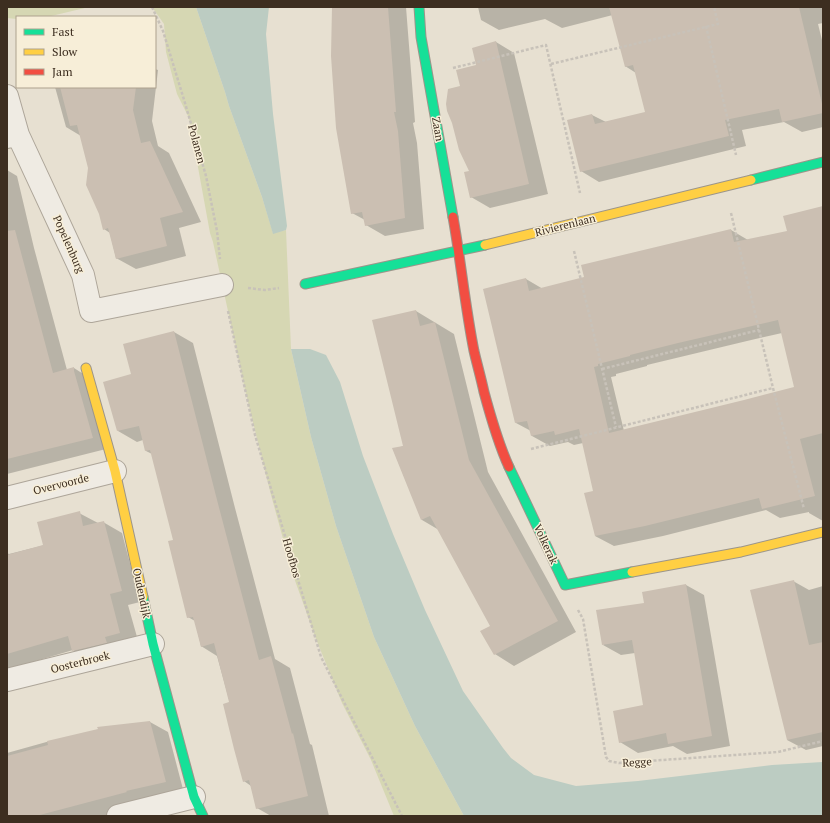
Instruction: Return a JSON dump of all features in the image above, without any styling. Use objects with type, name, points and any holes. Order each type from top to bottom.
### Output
[{"type":"street","name":"Zaan","points":[[419,7],[421,36],[459,251]]},
{"type":"street","points":[[7,96],[13,136]]},
{"type":"street","name":"Popelenburg","points":[[13,136],[83,275],[91,311],[222,286]]},
{"type":"street","name":"Rivierenlaan","points":[[305,284],[459,251],[823,162]]},
{"type":"street","name":"Volkerak","points":[[459,251],[474,351],[492,423],[504,456],[565,585]]},
{"type":"street","name":"Oudendijk","points":[[86,368],[115,471],[153,644],[198,806]]},
{"type":"street","name":"Overvoorde","points":[[7,498],[115,471]]},
{"type":"street","points":[[565,585],[741,552],[823,532]]},
{"type":"street","name":"Oosterbroek","points":[[7,680],[153,644]]},
{"type":"street","points":[[118,816],[198,806]]},
{"type":"path","name":"Polanen","points":[[152,7],[163,31],[206,176],[217,231],[222,286]]},
{"type":"path","points":[[551,64],[718,24],[714,7]]},
{"type":"path","points":[[706,26],[742,181]]},
{"type":"path","points":[[428,74],[546,45],[586,220]]},
{"type":"path","points":[[724,186],[810,535]]},
{"type":"path","points":[[568,224],[616,427]]},
{"type":"path","points":[[222,286],[265,290],[305,284]]},
{"type":"path","name":"Hoofbos","points":[[222,286],[255,435],[321,656],[402,816]]},
{"type":"path","points":[[602,369],[759,330]]},
{"type":"path","points":[[504,456],[773,388]]},
{"type":"path","name":"Regge","points":[[565,585],[583,619],[606,757],[609,761],[619,763],[778,752],[823,741]]},
{"type":"green space","points":[[7,7],[89,7],[51,16],[16,16],[16,19],[7,18]]},
{"type":"green space","points":[[152,7],[196,7],[273,233],[286,230],[291,349],[311,437],[336,526],[374,637],[415,726],[464,816],[394,816],[371,760],[342,703],[316,639],[293,575],[246,394],[210,233],[189,118],[177,94],[166,52],[164,24]]},
{"type":"shaded area","points":[[196,7],[269,7],[266,34],[273,114],[287,226],[286,230],[273,234],[262,197],[229,106]]},
{"type":"shaded area","points":[[291,349],[310,349],[326,355],[340,382],[363,456],[393,534],[425,610],[463,691],[511,758],[534,775],[576,786],[638,781],[772,765],[823,762],[823,816],[464,816],[415,726],[374,637],[336,526],[311,437]]},
{"type":"building","points":[[332,7],[388,7],[396,112],[394,112],[398,131],[405,218],[365,226],[362,212],[351,214],[336,128],[331,56]]},
{"type":"building","points":[[609,7],[799,7],[823,113],[782,122],[779,109],[725,120],[729,136],[580,172],[567,120],[592,114],[595,124],[645,112],[633,65],[625,67]]},
{"type":"building","points":[[496,41],[529,184],[470,198],[464,172],[469,171],[459,150],[452,123],[447,111],[446,104],[448,89],[460,86],[456,70],[476,65],[472,48]]},
{"type":"building","points":[[60,88],[136,88],[133,110],[141,143],[150,141],[183,212],[160,218],[167,246],[116,259],[108,228],[103,230],[99,214],[86,185],[88,168],[77,125],[70,126]]},
{"type":"building","points":[[823,206],[823,433],[800,439],[815,496],[762,509],[759,498],[645,526],[595,536],[584,493],[593,491],[579,429],[555,435],[554,431],[531,436],[527,421],[515,423],[483,289],[526,278],[529,291],[584,277],[581,265],[731,229],[734,242],[787,231],[783,216]],"holes":[[[778,320],[794,387],[609,433],[594,367],[598,366],[598,364],[630,355]]]},
{"type":"building","points":[[15,230],[53,373],[74,367],[93,438],[7,459],[7,231]]},
{"type":"building","points":[[416,310],[420,326],[435,322],[469,460],[558,621],[494,655],[480,631],[490,626],[430,516],[421,520],[392,448],[403,446],[372,320]]},
{"type":"building","points":[[174,331],[259,660],[271,656],[292,734],[293,733],[308,796],[256,809],[249,780],[243,782],[234,749],[223,704],[229,702],[214,643],[201,647],[193,617],[187,618],[168,541],[173,540],[150,450],[145,451],[139,426],[117,431],[103,382],[131,374],[123,344]]},
{"type":"building","points":[[80,511],[83,526],[104,521],[122,591],[110,594],[120,633],[105,637],[107,643],[72,651],[68,636],[7,654],[7,555],[43,545],[37,522]]},
{"type":"building","points":[[794,580],[809,645],[823,642],[823,732],[787,740],[750,590]]},
{"type":"building","points":[[686,584],[712,736],[668,744],[666,733],[619,743],[613,711],[643,705],[632,640],[602,645],[596,610],[644,603],[642,592]]},
{"type":"building","points":[[150,721],[166,782],[126,791],[127,792],[36,816],[7,816],[7,756],[48,745],[47,741],[98,729],[97,727]]},
{"type":"traffic: fast","points":[[419,7],[421,37],[453,217]]},
{"type":"traffic: fast","points":[[751,180],[823,162]]},
{"type":"traffic: fast","points":[[305,284],[485,245]]},
{"type":"traffic: fast","points":[[509,467],[565,585],[632,572]]},
{"type":"traffic: fast","points":[[143,597],[153,644],[194,797],[203,816]]},
{"type":"traffic: slow","points":[[485,245],[751,180]]},
{"type":"traffic: slow","points":[[86,368],[115,471],[143,597]]},
{"type":"traffic: slow","points":[[632,572],[741,552],[823,532]]},
{"type":"traffic: jam","points":[[453,217],[474,351],[492,421],[501,449],[509,467]]}]
